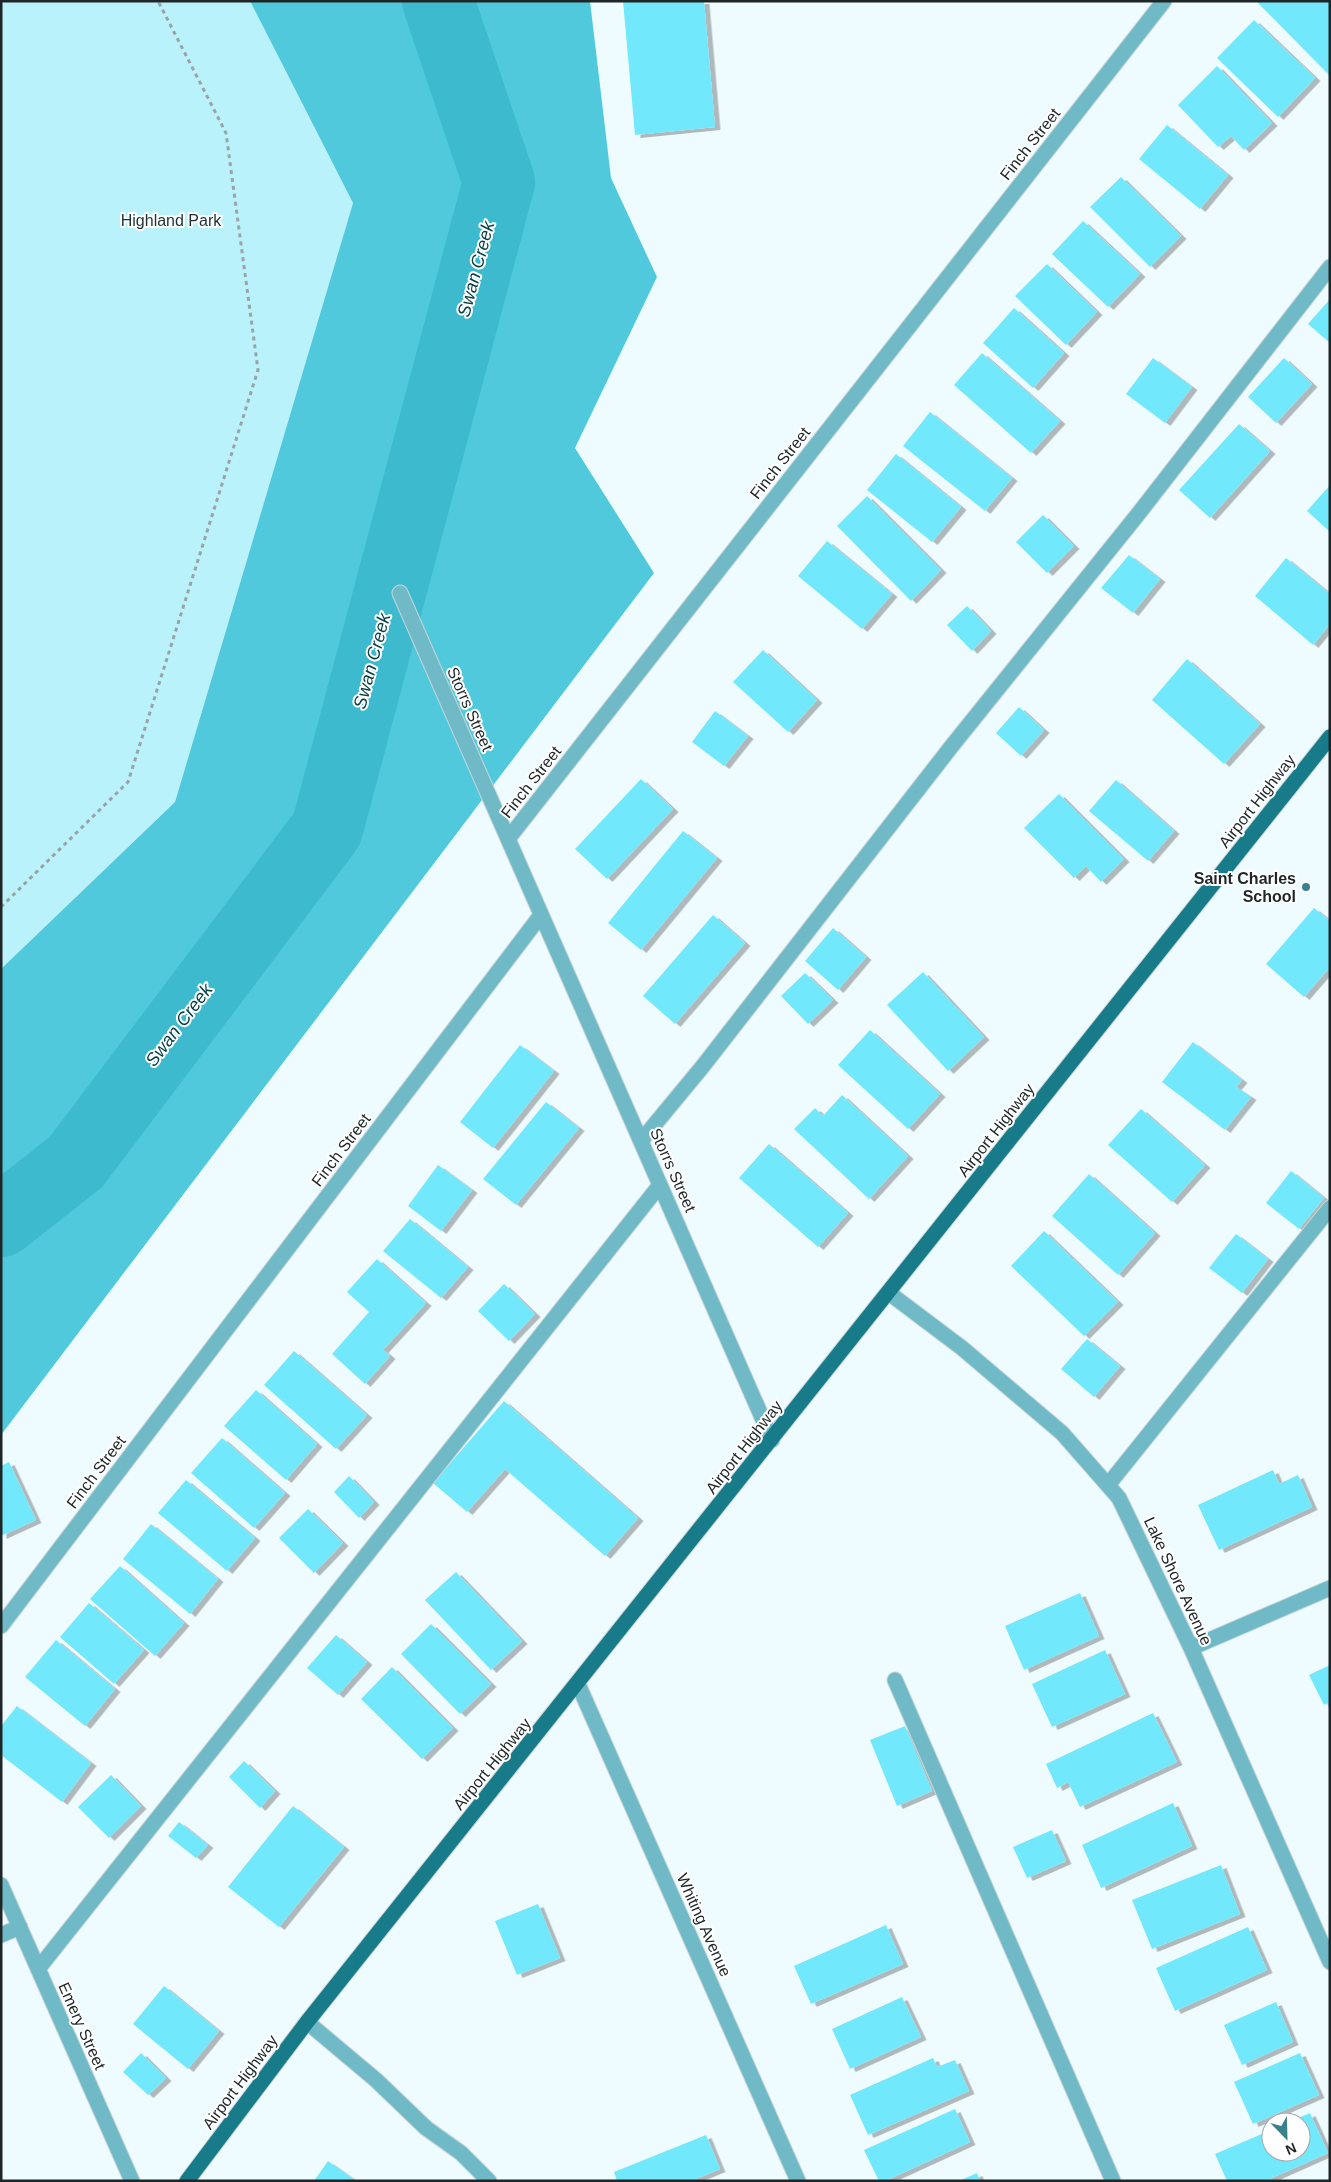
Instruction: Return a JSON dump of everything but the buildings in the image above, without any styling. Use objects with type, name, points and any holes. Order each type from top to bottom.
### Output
[{"type":"main road","name":"Airport Highway","points":[[194,2177],[308,2022],[1330,737]]},
{"type":"street","name":"Finch Street","points":[[1,1626],[541,914],[508,839],[1164,1]]},
{"type":"street","points":[[640,1141],[703,1066],[951,746],[1109,550],[1330,267]]},
{"type":"street","name":"Storrs Street","points":[[400,593],[508,839]]},
{"type":"street","name":"Storrs Street","points":[[541,914],[772,1440]]},
{"type":"street","points":[[38,1969],[660,1185]]},
{"type":"street","points":[[1108,1485],[1330,1208]]},
{"type":"street","name":"Lake Shore Avenue","points":[[888,1293],[962,1348],[1062,1433],[1119,1498],[1190,1648],[1330,1962]]},
{"type":"street","points":[[1190,1648],[1330,1588]]},
{"type":"street","points":[[895,1680],[1114,2181]]},
{"type":"street","name":"Whiting Avenue","points":[[578,1684],[798,2181]]},
{"type":"street","name":"Emery Street","points":[[1,1885],[132,2181]]},
{"type":"street","points":[[1,1935],[20,1928]]},
{"type":"street","points":[[308,2022],[376,2080],[426,2128],[461,2153],[489,2181]]},
{"type":"path","points":[[1,907],[128,782],[258,370],[226,133],[158,1]]},
{"type":"green space","name":"Highland Park","points":[[1,1],[250,1],[353,203],[175,802],[1,969]]},
{"type":"shaded area","points":[[250,1],[590,1],[611,178],[657,277],[575,448],[654,573],[1,1435],[1,969],[175,802],[353,203]]},
{"type":"waterway","name":"Swan Creek","points":[[1,1221],[76,1162],[327,829],[499,182],[438,1]]},
{"type":"place","name":"Saint Charles School","points":[[1306,887]]}]
